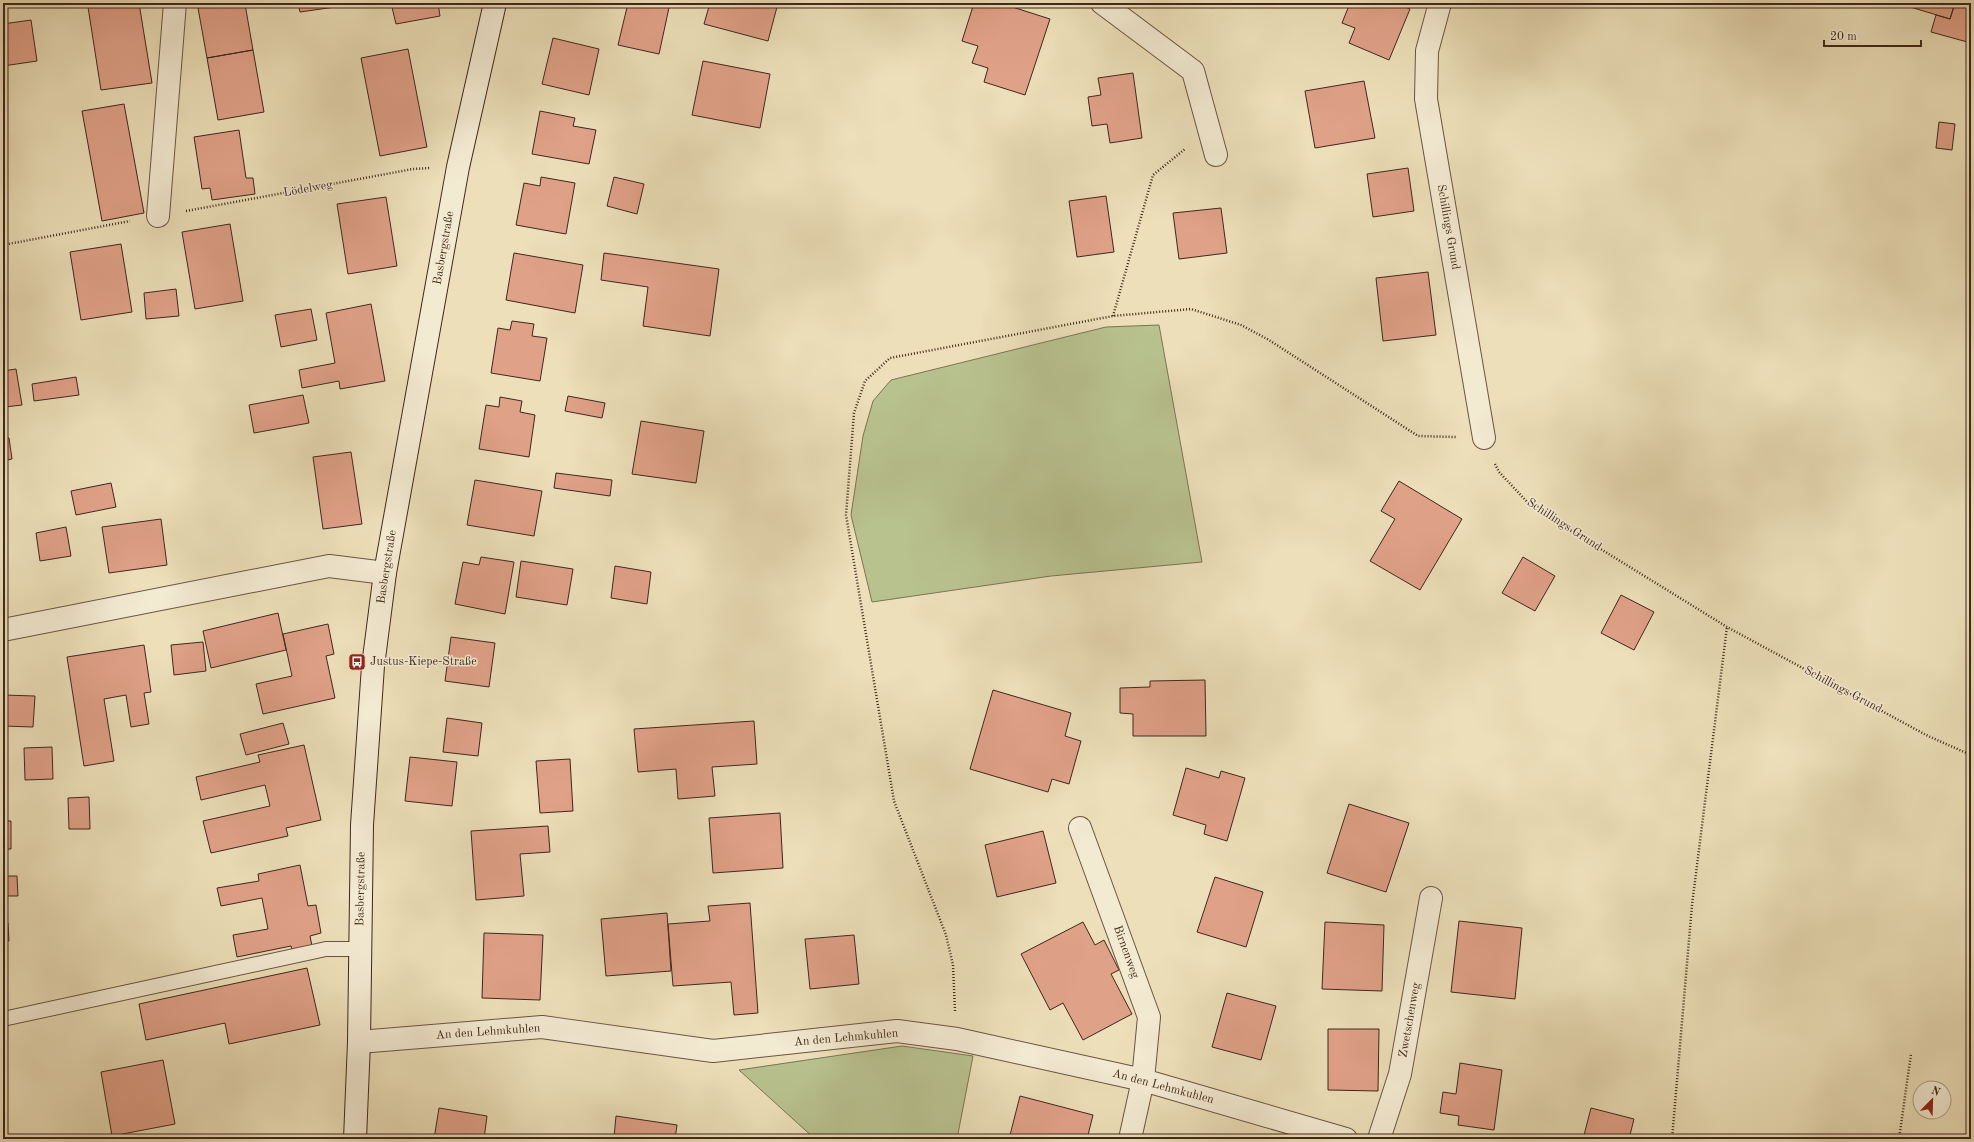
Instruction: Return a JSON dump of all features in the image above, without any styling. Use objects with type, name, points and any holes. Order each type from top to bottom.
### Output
[{"type":"street","points":[[158,216],[175,3]]},
{"type":"street","name":"Basbergstraße","points":[[356,1139],[361,949],[362,825],[372,666],[385,573],[458,167],[495,3]]},
{"type":"street","points":[[1102,3],[1194,71],[1216,155]]},
{"type":"street","name":"Schillings Grund","points":[[1440,3],[1427,51],[1426,99],[1484,438]]},
{"type":"street","points":[[3,630],[329,566],[385,573]]},
{"type":"street","name":"Birnenweg","points":[[1080,828],[1149,1017],[1143,1080],[1130,1139]]},
{"type":"street","name":"Zwetschenweg","points":[[1379,1139],[1400,1074],[1431,898]]},
{"type":"street","name":"An den Lehmkuhlen","points":[[359,1042],[542,1028],[714,1051],[897,1031],[957,1039],[1143,1080],[1346,1139]]},
{"type":"lane","points":[[3,1019],[326,949],[361,949]]},
{"type":"path","points":[[1113,316],[1153,175],[1209,130]]},
{"type":"path","name":"Lödelweg","points":[[3,244],[413,169],[458,167]]},
{"type":"path","points":[[957,1039],[953,965],[946,935],[894,801],[846,515],[854,413],[865,381],[890,358],[1113,316],[1191,309],[1241,325],[1269,340],[1418,436],[1484,438]]},
{"type":"path","name":"Schillings Grund","points":[[1484,438],[1498,472],[1531,506],[1727,627],[1928,736],[1971,755]]},
{"type":"path","points":[[1672,1139],[1692,905],[1727,627]]},
{"type":"path","points":[[1899,1139],[1911,1054]]},
{"type":"green space","points":[[1159,325],[1202,562],[1051,576],[872,602],[851,515],[863,436],[873,401],[891,380],[1106,327]]},
{"type":"green space","points":[[902,1046],[973,1056],[957,1139],[815,1139],[739,1070]]},
{"type":"building","points":[[116,3],[139,3],[152,83],[101,90],[88,7]]},
{"type":"building","points":[[207,3],[250,3],[245,4],[253,50],[207,58],[198,8],[208,6]]},
{"type":"building","points":[[298,3],[335,3],[335,7],[300,12]]},
{"type":"building","points":[[391,3],[438,3],[440,16],[396,24]]},
{"type":"building","points":[[628,3],[670,3],[659,54],[618,45]]},
{"type":"building","points":[[710,3],[778,3],[768,41],[704,24]]},
{"type":"building","points":[[974,3],[1000,3],[1050,19],[1025,95],[984,82],[988,68],[972,63],[978,46],[962,41]]},
{"type":"building","points":[[1201,3],[1216,3],[1213,8]]},
{"type":"building","points":[[1350,3],[1396,3],[1410,9],[1389,60],[1349,43],[1355,28],[1342,23]]},
{"type":"building","points":[[1897,3],[1955,3],[1950,19]]},
{"type":"building","points":[[1955,3],[1971,3],[1971,43],[1931,32],[1936,15],[1950,19]]},
{"type":"building","points":[[31,20],[37,61],[3,66],[3,24]]},
{"type":"building","points":[[553,38],[599,49],[589,95],[542,84]]},
{"type":"building","points":[[408,49],[427,147],[380,156],[361,58]]},
{"type":"building","points":[[253,50],[264,112],[218,120],[207,58]]},
{"type":"building","points":[[703,61],[770,74],[760,128],[692,115]]},
{"type":"building","points":[[1133,73],[1142,138],[1110,143],[1107,124],[1092,126],[1088,97],[1101,95],[1098,78]]},
{"type":"building","points":[[1364,81],[1375,138],[1315,148],[1305,91]]},
{"type":"building","points":[[124,104],[144,213],[102,221],[82,111]]},
{"type":"building","points":[[540,111],[575,118],[573,126],[596,130],[589,164],[532,154]]},
{"type":"building","points":[[1939,122],[1955,124],[1952,150],[1936,148]]},
{"type":"building","points":[[239,130],[246,178],[253,178],[255,194],[212,200],[210,188],[202,189],[194,137]]},
{"type":"building","points":[[1408,168],[1414,211],[1373,217],[1367,174]]},
{"type":"building","points":[[541,177],[575,183],[566,234],[516,225],[524,183],[540,186]]},
{"type":"building","points":[[614,177],[644,184],[637,214],[607,206]]},
{"type":"building","points":[[1106,196],[1114,252],[1077,257],[1069,201]]},
{"type":"building","points":[[386,197],[397,266],[348,274],[337,204]]},
{"type":"building","points":[[1221,208],[1227,253],[1179,259],[1173,213]]},
{"type":"building","points":[[230,224],[243,301],[195,309],[182,232]]},
{"type":"building","points":[[121,244],[132,312],[81,320],[70,252]]},
{"type":"building","points":[[514,253],[583,265],[575,313],[506,300]]},
{"type":"building","points":[[604,253],[719,269],[710,336],[643,326],[648,287],[601,280]]},
{"type":"building","points":[[1428,272],[1436,335],[1383,341],[1376,278]]},
{"type":"building","points":[[176,289],[179,316],[146,319],[144,293]]},
{"type":"building","points":[[371,304],[385,381],[340,389],[339,381],[302,388],[299,370],[335,363],[326,313]]},
{"type":"building","points":[[311,309],[317,340],[281,347],[275,315]]},
{"type":"building","points":[[512,321],[534,324],[532,336],[547,338],[540,381],[491,373],[498,328],[510,330]]},
{"type":"building","points":[[16,369],[22,405],[5,407],[3,371]]},
{"type":"building","points":[[76,377],[79,395],[34,401],[32,384]]},
{"type":"building","points":[[303,395],[309,423],[254,433],[249,405]]},
{"type":"building","points":[[568,396],[605,403],[602,418],[565,411]]},
{"type":"building","points":[[500,397],[522,401],[520,412],[535,415],[529,457],[479,449],[486,405],[499,407]]},
{"type":"building","points":[[641,421],[704,431],[696,483],[632,474]]},
{"type":"building","points":[[9,438],[12,459],[3,461],[3,439]]},
{"type":"building","points":[[351,452],[362,524],[323,529],[313,457]]},
{"type":"building","points":[[556,473],[612,480],[610,496],[554,488]]},
{"type":"building","points":[[475,480],[542,491],[534,536],[467,525]]},
{"type":"building","points":[[1399,481],[1462,519],[1420,590],[1370,561],[1395,519],[1381,511]]},
{"type":"building","points":[[111,483],[116,507],[76,515],[71,491]]},
{"type":"building","points":[[161,519],[167,565],[109,573],[102,527]]},
{"type":"building","points":[[66,527],[71,556],[40,561],[36,533]]},
{"type":"building","points":[[481,557],[514,562],[505,614],[455,604],[463,562],[479,565]]},
{"type":"building","points":[[1523,557],[1555,576],[1535,611],[1502,593]]},
{"type":"building","points":[[521,561],[573,569],[567,605],[516,597]]},
{"type":"building","points":[[615,566],[651,572],[647,604],[611,598]]},
{"type":"building","points":[[1621,595],[1654,612],[1634,650],[1601,633]]},
{"type":"building","points":[[278,613],[286,650],[211,668],[203,631]]},
{"type":"building","points":[[328,624],[334,654],[326,656],[335,698],[263,714],[256,684],[292,676],[283,634]]},
{"type":"building","points":[[451,637],[495,643],[489,687],[445,681]]},
{"type":"building","points":[[203,642],[206,671],[174,675],[171,645]]},
{"type":"building","points":[[144,645],[151,692],[144,693],[149,724],[131,727],[126,695],[104,699],[114,761],[84,766],[67,657]]},
{"type":"building","points":[[1205,680],[1206,736],[1133,736],[1133,714],[1120,713],[1120,688],[1150,687],[1150,681]]},
{"type":"building","points":[[993,690],[1071,713],[1065,736],[1081,741],[1069,784],[1052,779],[1048,792],[970,769]]},
{"type":"building","points":[[3,695],[35,696],[33,727],[3,726]]},
{"type":"building","points":[[447,718],[482,723],[478,756],[443,752]]},
{"type":"building","points":[[754,721],[757,764],[712,767],[715,796],[678,799],[676,769],[638,772],[634,729]]},
{"type":"building","points":[[283,723],[289,744],[246,755],[240,734]]},
{"type":"building","points":[[304,745],[321,820],[286,828],[288,836],[211,853],[203,821],[270,806],[265,785],[201,800],[196,777],[260,762],[258,755]]},
{"type":"building","points":[[52,747],[53,779],[25,780],[24,748]]},
{"type":"building","points":[[410,757],[457,762],[452,806],[405,801]]},
{"type":"building","points":[[570,759],[573,811],[540,813],[536,761]]},
{"type":"building","points":[[1186,768],[1219,778],[1221,771],[1245,778],[1227,841],[1204,834],[1206,825],[1173,815]]},
{"type":"building","points":[[89,797],[90,829],[69,829],[68,798]]},
{"type":"building","points":[[1349,804],[1409,823],[1386,892],[1327,873]]},
{"type":"building","points":[[780,813],[783,868],[713,873],[709,818]]},
{"type":"building","points":[[3,821],[11,821],[11,849],[3,849]]},
{"type":"building","points":[[548,826],[550,852],[520,854],[524,896],[476,900],[471,831]]},
{"type":"building","points":[[1043,831],[1056,883],[997,897],[985,845]]},
{"type":"building","points":[[300,865],[308,906],[316,905],[321,933],[310,936],[312,946],[292,950],[291,946],[237,957],[233,935],[268,929],[262,898],[221,906],[217,888],[259,881],[258,874]]},
{"type":"building","points":[[3,876],[17,876],[18,896],[3,896]]},
{"type":"building","points":[[1215,877],[1263,892],[1246,947],[1197,932]]},
{"type":"building","points":[[750,903],[758,1013],[734,1015],[731,982],[673,986],[668,924],[710,921],[708,906]]},
{"type":"building","points":[[667,913],[671,971],[606,976],[601,919]]},
{"type":"building","points":[[1459,921],[1522,928],[1515,999],[1451,992]]},
{"type":"building","points":[[1083,922],[1095,945],[1104,940],[1119,970],[1111,974],[1132,1014],[1083,1040],[1063,1003],[1050,1010],[1021,954]]},
{"type":"building","points":[[1325,922],[1384,925],[1382,991],[1322,989]]},
{"type":"building","points":[[3,923],[8,923],[9,941],[3,941]]},
{"type":"building","points":[[484,933],[543,935],[540,1000],[482,998]]},
{"type":"building","points":[[854,935],[859,984],[810,989],[805,939]]},
{"type":"building","points":[[307,968],[320,1025],[229,1044],[225,1023],[146,1040],[139,1004]]},
{"type":"building","points":[[1227,993],[1276,1006],[1261,1060],[1212,1047]]},
{"type":"building","points":[[1328,1029],[1379,1029],[1378,1091],[1328,1090]]},
{"type":"building","points":[[163,1060],[175,1124],[112,1136],[101,1072]]},
{"type":"building","points":[[1460,1063],[1502,1070],[1494,1130],[1458,1125],[1459,1116],[1440,1113],[1443,1092],[1456,1094]]},
{"type":"building","points":[[1020,1096],[1093,1115],[1087,1139],[1009,1139]]},
{"type":"building","points":[[439,1108],[487,1116],[484,1139],[434,1139]]},
{"type":"building","points":[[1591,1108],[1634,1119],[1629,1139],[1583,1139]]},
{"type":"building","points":[[616,1116],[677,1125],[675,1139],[614,1137]]},
{"type":"building","points":[[270,1135],[307,1139],[270,1139]]},
{"type":"place","name":"Justus-Kiepe-Straße","points":[[357,662]]}]
